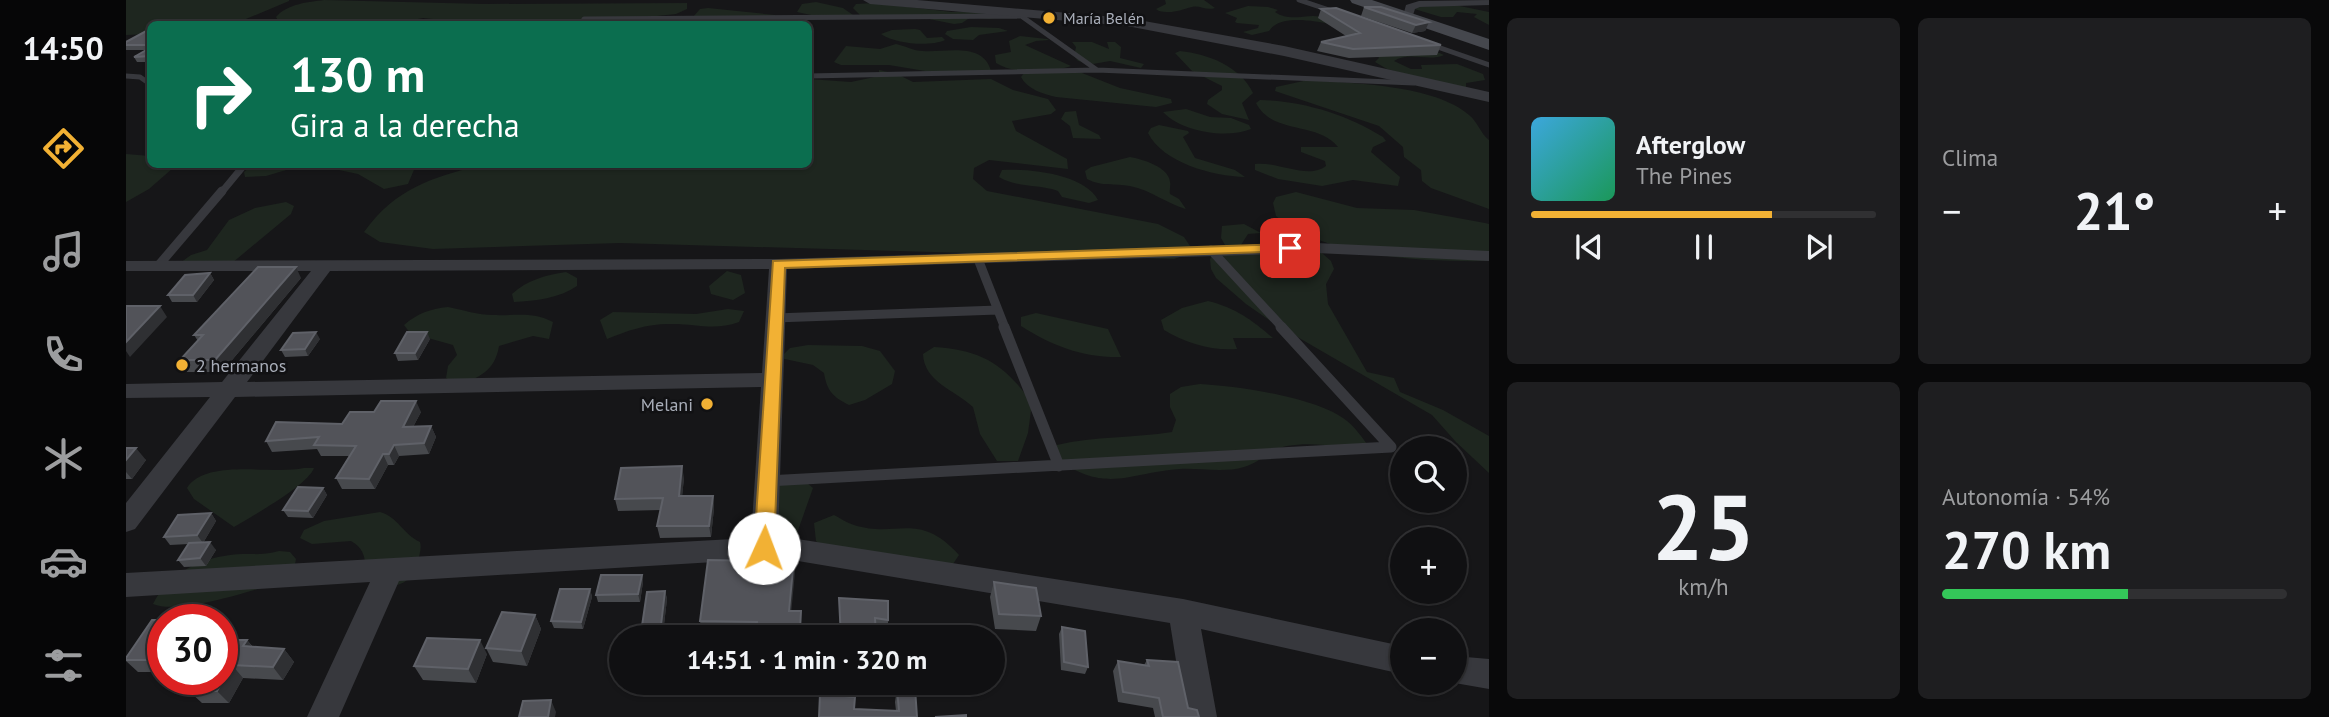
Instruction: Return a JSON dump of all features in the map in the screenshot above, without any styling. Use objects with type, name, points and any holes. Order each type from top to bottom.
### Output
[{"type":"main road","points":[[1357,0],[1489,45]]},
{"type":"street","points":[[870,0],[1127,22],[1247,44],[1489,97]]},
{"type":"street","points":[[1408,16],[1410,7],[1419,4],[1489,2]]},
{"type":"street","points":[[126,266],[778,264],[1316,248],[1489,256]]},
{"type":"street","points":[[764,548],[778,264]]},
{"type":"street","points":[[126,522],[326,265]]},
{"type":"street","points":[[126,391],[772,380]]},
{"type":"street","points":[[126,585],[780,547],[1183,612],[1390,657]]},
{"type":"street","points":[[323,717],[391,568]]},
{"type":"street","points":[[1183,612],[1201,717]]},
{"type":"street","points":[[1467,671],[1489,674]]},
{"type":"lane","points":[[1299,0],[1349,16]]},
{"type":"lane","points":[[583,21],[1018,13],[1097,70]]},
{"type":"lane","points":[[1426,43],[1489,65]]},
{"type":"lane","points":[[812,76],[1097,70],[1428,83]]},
{"type":"lane","points":[[126,76],[140,77],[147,82]]},
{"type":"lane","points":[[158,266],[242,168]]},
{"type":"lane","points":[[767,481],[1391,447],[1211,250]]},
{"type":"lane","points":[[978,259],[1059,466]]},
{"type":"lane","points":[[775,318],[998,310]]},
{"type":"shaded area","points":[[126,0],[289,0],[241,21],[147,21],[147,34],[126,35]]},
{"type":"shaded area","points":[[324,0],[484,4],[687,3],[687,9],[676,14],[657,16],[554,21],[451,21],[423,18],[406,21],[278,21],[276,17],[281,13],[292,6]]},
{"type":"shaded area","points":[[1165,0],[1204,0],[1215,8],[1195,7],[1168,12],[1156,9],[1166,4]]},
{"type":"shaded area","points":[[816,2],[843,8],[853,15],[825,18],[797,12],[802,4]]},
{"type":"shaded area","points":[[874,3],[952,12],[987,11],[1000,17],[971,17],[962,23],[954,24],[924,18],[862,17],[853,8],[856,4]]},
{"type":"shaded area","points":[[1450,4],[1489,12],[1489,25],[1474,17],[1477,14],[1457,12],[1453,17],[1441,17],[1411,8]]},
{"type":"shaded area","points":[[1248,6],[1268,7],[1287,17],[1321,17],[1331,24],[1306,20],[1281,22],[1269,31],[1252,35],[1243,32],[1258,28],[1259,25],[1237,23],[1237,18],[1225,13]]},
{"type":"shaded area","points":[[700,9],[775,15],[778,21],[725,21],[693,17]]},
{"type":"shaded area","points":[[971,27],[1008,31],[979,35],[973,40],[953,39],[945,34],[947,31]]},
{"type":"shaded area","points":[[892,30],[920,30],[927,38],[942,37],[945,40],[913,43],[881,34]]},
{"type":"shaded area","points":[[1020,36],[1049,40],[1025,45],[1071,66],[1033,72],[1013,70],[996,63],[995,55],[1011,52],[1009,41]]},
{"type":"shaded area","points":[[1072,42],[1092,42],[1109,49],[1107,42],[1115,42],[1121,47],[1120,58],[1144,64],[1141,68],[1110,61],[1093,64],[1078,61],[1074,56],[1076,47]]},
{"type":"shaded area","points":[[896,44],[919,51],[972,52],[987,62],[991,71],[937,73],[889,65],[841,65],[834,62],[846,46],[880,49]]},
{"type":"shaded area","points":[[1180,51],[1212,58],[1240,75],[1253,93],[1242,103],[1249,120],[1222,114],[1207,104],[1208,100],[1222,90],[1222,86],[1192,71],[1175,53]]},
{"type":"shaded area","points":[[1437,52],[1444,55],[1406,57],[1394,61],[1411,69],[1422,69],[1421,65],[1457,64],[1483,74],[1485,80],[1466,83],[1466,87],[1457,88],[1387,69],[1375,62],[1379,58],[1376,54]]},
{"type":"shaded area","points":[[879,70],[897,74],[913,82],[991,79],[1013,90],[1048,99],[1056,110],[1051,114],[1012,121],[1016,131],[1067,159],[1068,169],[989,160],[974,168],[973,179],[987,191],[1158,224],[1184,237],[1194,252],[1174,259],[620,243],[433,249],[380,242],[364,232],[376,217],[402,195],[430,180],[470,168],[812,168],[812,79],[851,82],[879,76]]},
{"type":"shaded area","points":[[1077,71],[1120,88],[1171,99],[1172,103],[1156,107],[1056,97],[1031,88],[1021,77],[1024,73]]},
{"type":"shaded area","points":[[1308,80],[1369,84],[1415,92],[1436,97],[1469,115],[1489,140],[1489,209],[1431,188],[1422,181],[1421,170],[1404,157],[1403,147],[1379,126],[1275,91],[1276,87]]},
{"type":"shaded area","points":[[1260,100],[1324,110],[1383,137],[1386,141],[1373,147],[1371,152],[1400,177],[1398,186],[1353,180],[1322,186],[1278,179],[1255,170],[1255,164],[1264,164],[1301,171],[1319,170],[1326,166],[1325,161],[1301,152],[1301,147],[1338,147],[1319,134],[1273,120],[1263,113],[1256,103]]},
{"type":"shaded area","points":[[1186,109],[1210,117],[1231,118],[1249,125],[1251,129],[1229,133],[1205,132],[1181,124],[1163,112]]},
{"type":"shaded area","points":[[1076,111],[1079,125],[1099,135],[1101,139],[1073,138],[1070,126],[1061,119],[1065,112]]},
{"type":"shaded area","points":[[1159,125],[1188,131],[1183,137],[1195,158],[1235,170],[1245,177],[1204,171],[1177,160],[1155,143],[1148,133],[1151,128]]},
{"type":"shaded area","points":[[126,154],[147,156],[147,168],[173,168],[149,189],[126,202]]},
{"type":"shaded area","points":[[1130,157],[1148,162],[1165,172],[1170,182],[1170,194],[1179,199],[1186,209],[1138,188],[1087,179],[1085,171],[1091,167]]},
{"type":"shaded area","points":[[249,168],[293,168],[266,176],[245,177],[244,172]]},
{"type":"shaded area","points":[[329,168],[414,168],[408,184],[384,189],[358,174]]},
{"type":"shaded area","points":[[1002,170],[1055,174],[1081,184],[1098,200],[1089,203],[1062,197],[1058,191],[1051,189],[1013,183],[999,177]]},
{"type":"shaded area","points":[[1296,192],[1357,208],[1414,210],[1489,224],[1489,261],[1377,255],[1321,241],[1276,216],[1273,203],[1276,197]]},
{"type":"shaded area","points":[[286,202],[294,206],[291,214],[232,263],[180,263],[191,255],[207,250],[229,220],[255,208]]},
{"type":"shaded area","points":[[1244,224],[1261,233],[1248,234],[1239,248],[1225,245],[1221,238],[1222,226]]},
{"type":"shaded area","points":[[1216,251],[1322,253],[1331,261],[1334,269],[1326,284],[1328,304],[1367,372],[1394,378],[1400,392],[1443,410],[1489,436],[1489,473],[1467,452],[1467,436],[1451,436],[1432,415],[1275,324],[1216,278],[1210,259]]},
{"type":"shaded area","points":[[727,271],[741,275],[745,293],[733,300],[711,294],[709,286]]},
{"type":"shaded area","points":[[566,272],[577,278],[577,286],[547,298],[514,302],[512,294],[524,285]]},
{"type":"shaded area","points":[[1208,301],[1243,315],[1273,338],[1233,338],[1237,349],[1218,349],[1181,339],[1164,330],[1161,320],[1182,308]]},
{"type":"shaded area","points":[[448,307],[487,315],[531,315],[553,322],[549,339],[533,336],[499,346],[494,362],[485,372],[457,385],[446,378],[448,366],[457,355],[453,345],[410,333],[404,325],[424,312]]},
{"type":"shaded area","points":[[728,309],[744,311],[739,322],[714,327],[682,324],[647,326],[607,339],[600,320],[613,312],[696,314]]},
{"type":"shaded area","points":[[1036,313],[1108,329],[1121,357],[1081,353],[1044,339],[1021,326],[1021,317]]},
{"type":"shaded area","points":[[808,345],[862,346],[880,351],[895,371],[892,384],[865,400],[849,405],[832,393],[824,373],[813,365],[780,358],[790,348]]},
{"type":"shaded area","points":[[934,347],[966,352],[991,362],[1012,378],[1032,403],[1028,433],[1018,461],[997,461],[980,434],[973,407],[929,372],[923,354]]},
{"type":"shaded area","points":[[1200,384],[1254,390],[1313,404],[1347,421],[1372,451],[1298,445],[1281,447],[1250,465],[1237,469],[1180,469],[1117,479],[1090,476],[1057,459],[1057,445],[1172,432],[1176,420],[1170,407],[1170,394],[1181,387]]},
{"type":"shaded area","points":[[314,468],[290,492],[234,527],[194,499],[187,488],[196,479],[224,470]]},
{"type":"shaded area","points":[[800,477],[813,488],[790,553],[768,532],[780,481]]},
{"type":"shaded area","points":[[380,512],[391,517],[420,542],[417,564],[413,573],[403,583],[389,586],[364,580],[363,553],[351,541],[312,544],[300,538],[304,530],[324,521]]},
{"type":"shaded area","points":[[834,515],[851,524],[869,528],[919,529],[944,541],[959,555],[949,570],[828,556],[816,541],[814,523]]},
{"type":"shaded area","points":[[290,552],[296,559],[292,579],[201,603],[153,604],[175,577],[206,560],[230,555]]},
{"type":"building","points":[[1364,7],[1381,7],[1429,22],[1416,25]]},
{"type":"building","points":[[1336,8],[1441,45],[1353,49],[1321,42],[1360,33],[1321,9]]},
{"type":"building","points":[[147,31],[147,45],[126,45],[126,42]]},
{"type":"building","points":[[147,50],[147,56],[134,57]]},
{"type":"building","points":[[258,267],[296,267],[215,360],[180,360],[203,335],[194,335]]},
{"type":"building","points":[[210,273],[193,295],[168,295],[185,275]]},
{"type":"building","points":[[126,306],[160,306],[126,342]]},
{"type":"building","points":[[316,332],[305,349],[281,350],[293,333]]},
{"type":"building","points":[[407,332],[427,332],[415,353],[395,353]]},
{"type":"building","points":[[381,401],[416,401],[403,427],[431,426],[424,443],[394,445],[389,454],[383,454],[369,479],[336,478],[356,446],[314,445],[319,437],[266,441],[276,422],[342,424],[350,412],[374,412]]},
{"type":"building","points":[[126,448],[136,448],[126,460]]},
{"type":"building","points":[[682,466],[679,496],[713,496],[709,526],[657,526],[663,498],[615,499],[621,468]]},
{"type":"building","points":[[298,487],[323,488],[308,511],[283,510]]},
{"type":"building","points":[[211,513],[197,535],[164,537],[178,515]]},
{"type":"building","points":[[210,542],[200,558],[178,560],[189,543]]},
{"type":"building","points":[[763,556],[794,558],[789,611],[801,611],[800,625],[700,621],[708,560],[762,561]]},
{"type":"building","points":[[601,575],[642,575],[638,594],[596,595]]},
{"type":"building","points":[[994,582],[1036,588],[1041,616],[999,614]]},
{"type":"building","points":[[560,589],[590,589],[581,622],[551,621]]},
{"type":"building","points":[[665,591],[661,625],[642,625],[647,592]]},
{"type":"building","points":[[839,598],[888,601],[888,620],[875,618],[875,625],[840,625]]},
{"type":"building","points":[[502,612],[535,615],[521,651],[486,648]]},
{"type":"building","points":[[147,627],[147,660],[126,658]]},
{"type":"building","points":[[1062,627],[1085,631],[1088,667],[1064,662]]},
{"type":"building","points":[[427,638],[480,640],[468,669],[414,666]]},
{"type":"building","points":[[238,640],[247,640],[243,646],[284,649],[273,667],[238,665]]},
{"type":"building","points":[[1147,660],[1178,662],[1188,708],[1197,710],[1199,717],[1163,717],[1159,698],[1123,692],[1118,661],[1149,666]]},
{"type":"building","points":[[820,695],[855,697],[854,709],[899,711],[898,695],[915,695],[917,717],[819,717]]},
{"type":"building","points":[[551,700],[548,717],[519,717],[523,701]]},
{"type":"building","points":[[966,715],[966,717],[935,717]]},
{"type":"place","name":"María Belén","points":[[1049,18]]},
{"type":"place","name":"2 hermanos","points":[[182,365]]},
{"type":"place","name":"Melani","points":[[707,404]]},
{"type":"route","points":[[764,548],[778,264],[1290,248]]}]
